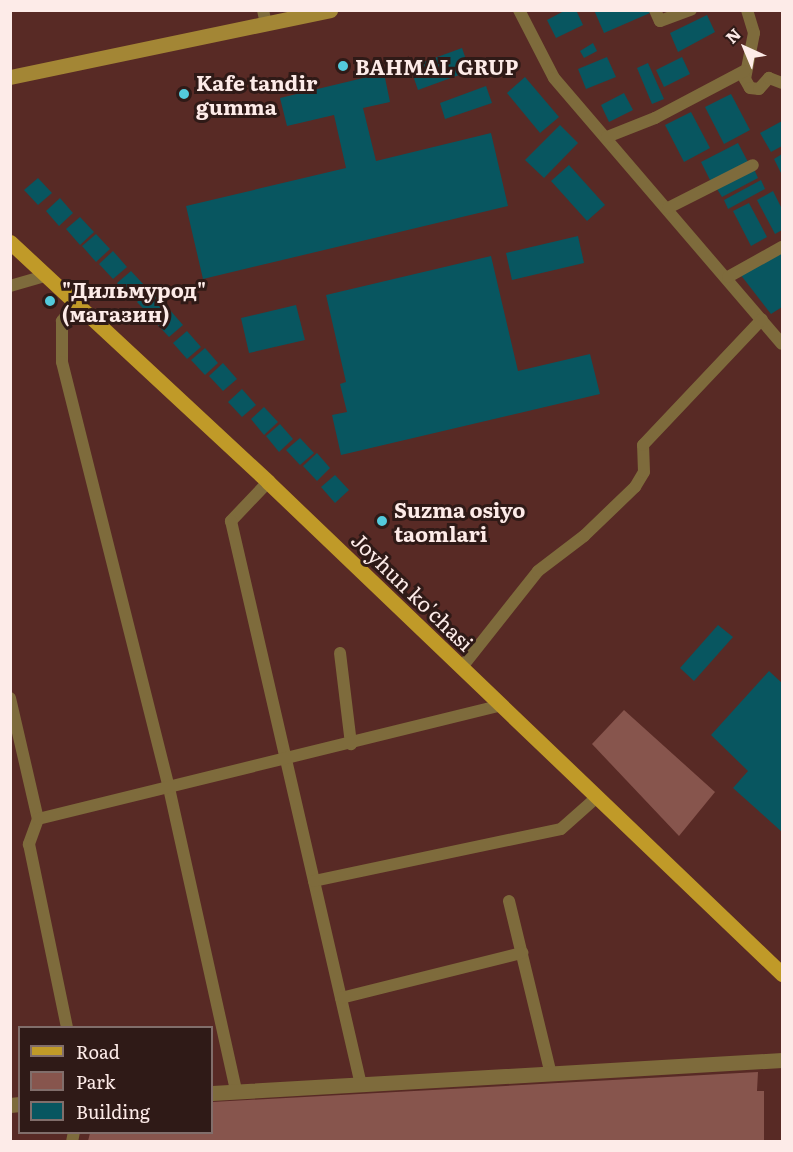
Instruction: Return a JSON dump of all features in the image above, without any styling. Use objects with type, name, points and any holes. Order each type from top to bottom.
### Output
[{"type":"main road","points":[[10,77],[265,17],[330,10]]},
{"type":"main road","name":"Joyhun ko'chasi","points":[[10,242],[268,482],[783,974]]},
{"type":"street","points":[[519,10],[554,78],[668,207],[783,344]]},
{"type":"street","points":[[655,10],[660,21],[691,10]]},
{"type":"street","points":[[747,10],[754,33],[744,71],[750,88],[759,89],[769,78],[783,83]]},
{"type":"street","points":[[607,137],[655,118],[744,71]]},
{"type":"street","points":[[668,207],[753,165]]},
{"type":"street","points":[[728,277],[783,247]]},
{"type":"street","points":[[10,286],[46,276]]},
{"type":"street","points":[[76,303],[62,321],[62,362],[169,788],[236,1092]]},
{"type":"street","points":[[462,667],[538,571],[584,536],[635,487],[645,472],[643,445],[762,319]]},
{"type":"street","points":[[268,482],[231,521],[361,1085]]},
{"type":"street","points":[[340,653],[351,744]]},
{"type":"street","points":[[10,698],[38,819],[29,844],[67,1026]]},
{"type":"street","points":[[38,819],[351,744],[502,705]]},
{"type":"street","points":[[315,881],[561,829],[597,796]]},
{"type":"street","points":[[509,901],[551,1074]]},
{"type":"street","points":[[341,998],[522,953]]},
{"type":"street","points":[[213,1093],[783,1060]]},
{"type":"green space","points":[[624,710],[715,792],[679,836],[592,744]]},
{"type":"green space","points":[[758,1072],[757,1091],[764,1091],[764,1141],[88,1141],[90,1134],[213,1134],[213,1102]]},
{"type":"building","points":[[566,10],[576,10],[583,25],[556,38],[547,20]]},
{"type":"building","points":[[594,10],[649,10],[650,13],[604,33]]},
{"type":"building","points":[[707,15],[715,32],[678,52],[670,33]]},
{"type":"building","points":[[593,43],[597,51],[584,58],[580,51]]},
{"type":"building","points":[[462,48],[470,71],[418,90],[410,67]]},
{"type":"building","points":[[607,57],[616,77],[586,89],[578,69]]},
{"type":"building","points":[[682,57],[690,74],[664,87],[656,70]]},
{"type":"building","points":[[648,63],[664,99],[652,104],[637,68]]},
{"type":"building","points":[[384,73],[390,102],[363,108],[376,161],[491,133],[508,206],[203,279],[186,206],[346,168],[334,115],[287,126],[280,98]]},
{"type":"building","points":[[525,77],[559,117],[540,133],[507,93]]},
{"type":"building","points":[[486,86],[492,103],[445,119],[440,103]]},
{"type":"building","points":[[624,93],[633,110],[609,122],[601,105]]},
{"type":"building","points":[[731,94],[750,130],[724,144],[705,107]]},
{"type":"building","points":[[691,112],[710,148],[684,162],[665,125]]},
{"type":"building","points":[[782,121],[782,146],[771,152],[760,133]]},
{"type":"building","points":[[560,125],[578,143],[544,178],[525,160]]},
{"type":"building","points":[[738,143],[748,162],[711,182],[701,162]]},
{"type":"building","points":[[782,154],[782,175],[774,159]]},
{"type":"building","points":[[569,165],[605,205],[587,221],[551,181]]},
{"type":"building","points":[[754,169],[758,178],[722,197],[717,189]]},
{"type":"building","points":[[38,178],[52,193],[38,205],[24,190]]},
{"type":"building","points":[[761,180],[765,189],[728,209],[724,200]]},
{"type":"building","points":[[773,191],[782,209],[782,230],[775,234],[757,200]]},
{"type":"building","points":[[60,198],[73,213],[59,226],[46,211]]},
{"type":"building","points":[[749,203],[767,237],[751,246],[733,211]]},
{"type":"building","points":[[80,217],[94,232],[80,245],[66,229]]},
{"type":"building","points":[[96,234],[110,249],[96,262],[82,246]]},
{"type":"building","points":[[578,236],[584,263],[512,280],[506,253]]},
{"type":"building","points":[[113,251],[127,267],[113,279],[99,264]]},
{"type":"building","points":[[782,251],[782,307],[771,314],[740,274]]},
{"type":"building","points":[[491,256],[518,371],[590,354],[600,394],[341,455],[332,415],[347,412],[340,384],[346,382],[326,295]]},
{"type":"building","points":[[131,271],[145,286],[131,299],[117,283]]},
{"type":"building","points":[[151,289],[164,305],[151,317],[137,302]]},
{"type":"building","points":[[296,305],[305,340],[249,353],[241,318]]},
{"type":"building","points":[[169,309],[183,325],[169,337],[155,322]]},
{"type":"building","points":[[187,331],[201,347],[187,359],[173,343]]},
{"type":"building","points":[[205,348],[218,363],[205,375],[191,360]]},
{"type":"building","points":[[223,363],[237,379],[223,391],[209,376]]},
{"type":"building","points":[[242,389],[256,405],[242,417],[228,402]]},
{"type":"building","points":[[264,407],[278,422],[264,435],[251,419]]},
{"type":"building","points":[[280,424],[293,439],[279,452],[266,436]]},
{"type":"building","points":[[300,438],[314,453],[300,465],[286,450]]},
{"type":"building","points":[[317,453],[330,468],[317,481],[303,466]]},
{"type":"building","points":[[335,475],[349,490],[335,503],[321,487]]},
{"type":"building","points":[[718,625],[733,637],[694,681],[680,668]]},
{"type":"building","points":[[769,671],[782,683],[782,832],[733,788],[748,771],[711,735]]},
{"type":"place","name":"BAHMAL GRUP","points":[[343,66]]},
{"type":"place","name":"Kafe tandir gumma","points":[[184,94]]},
{"type":"place","name":"\"Дильмурод\" (магазин)","points":[[50,301]]},
{"type":"place","name":"Suzma osiyo taomlari","points":[[382,521]]}]
